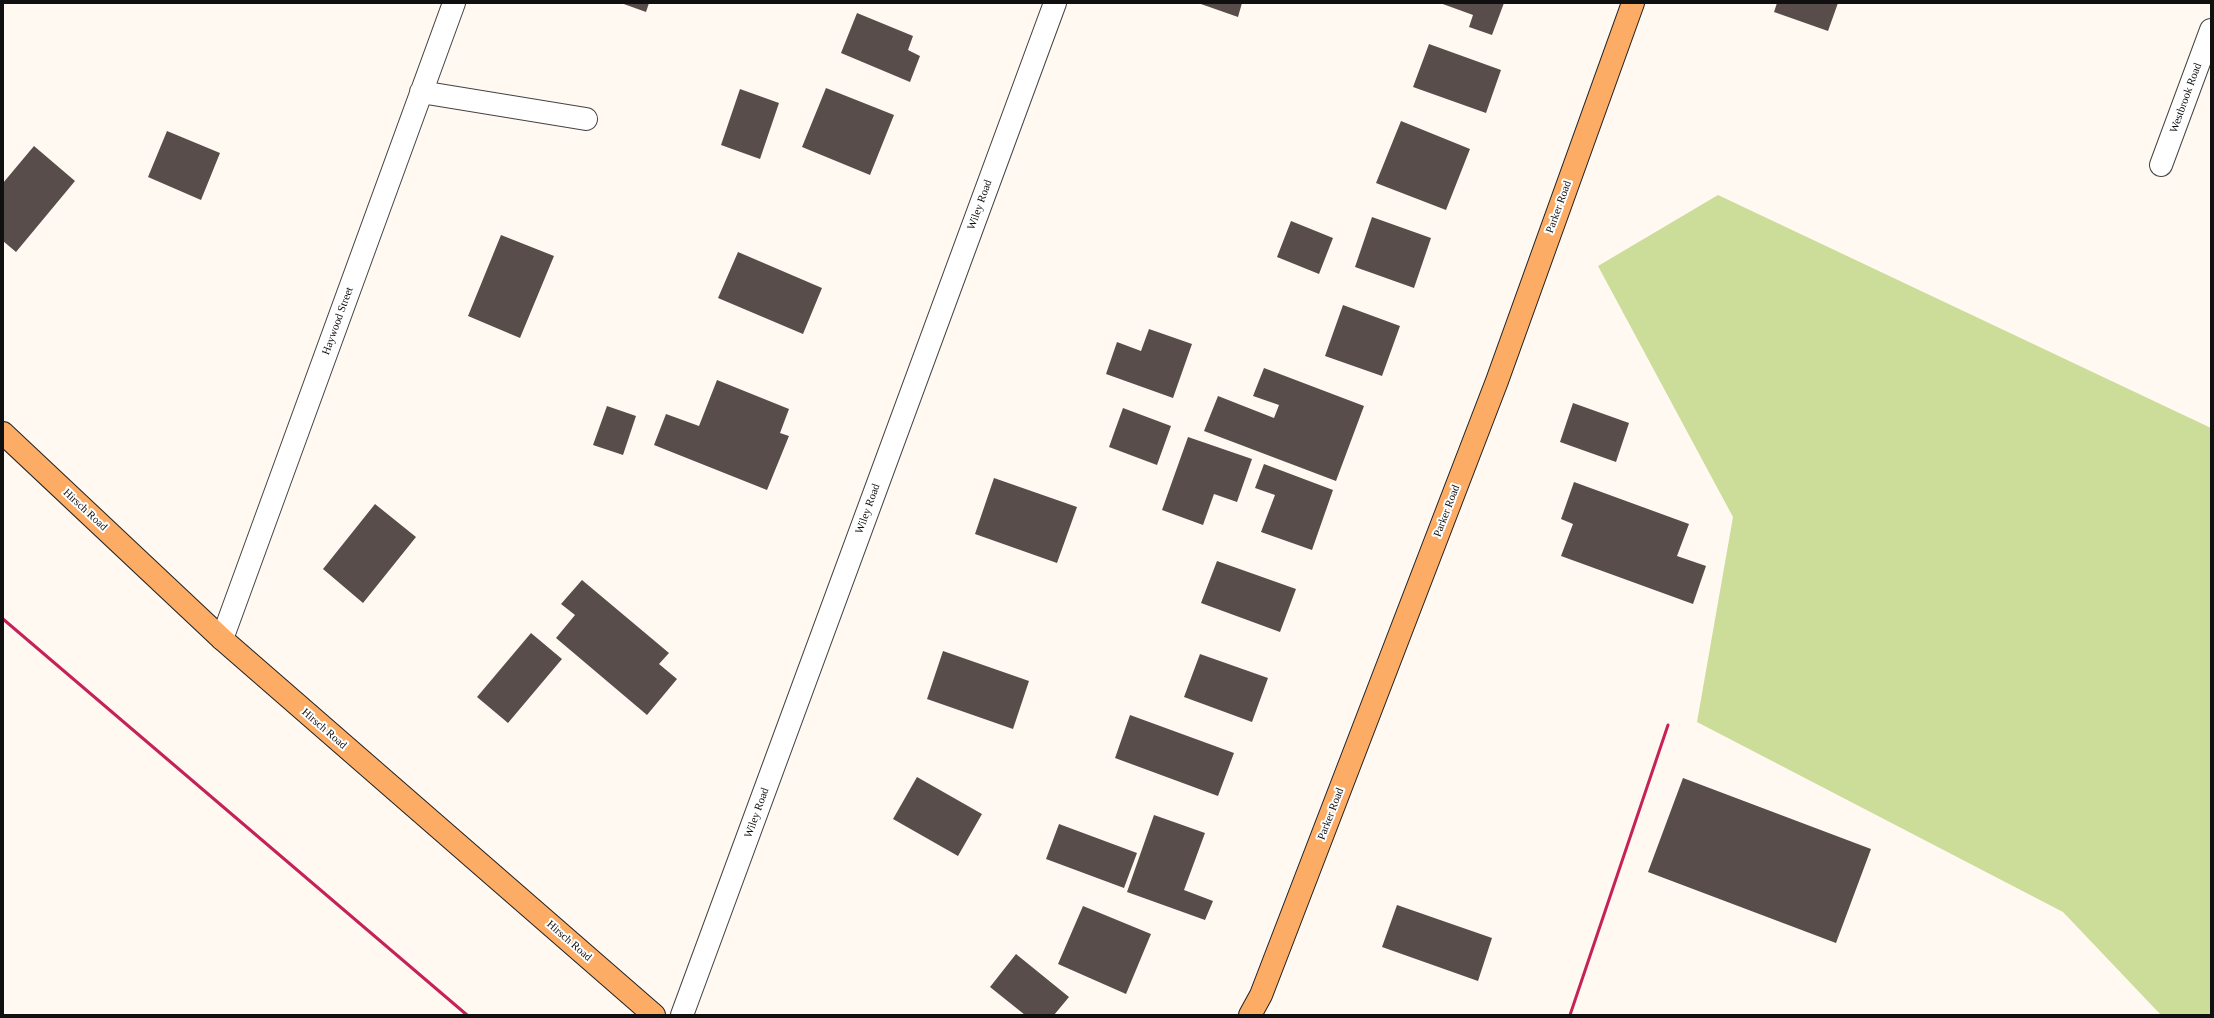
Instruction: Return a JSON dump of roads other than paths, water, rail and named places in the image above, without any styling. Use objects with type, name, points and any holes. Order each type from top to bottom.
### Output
[{"type":"main road","name":"Parker Road","points":[[1250,1015],[1264,988],[1497,381],[1633,3]]},
{"type":"main road","name":"Hirsch Road","points":[[3,433],[222,640],[654,1015]]},
{"type":"street","name":"Haywood Street","points":[[222,640],[454,3]]},
{"type":"street","name":"Wiley Road","points":[[682,1015],[1055,3]]},
{"type":"street","name":"Westbrook Road","points":[[2161,165],[2210,34]]},
{"type":"street","points":[[421,92],[586,118]]},
{"type":"railway","points":[[3,619],[467,1015]]},
{"type":"railway","points":[[1570,1015],[1668,725]]}]
